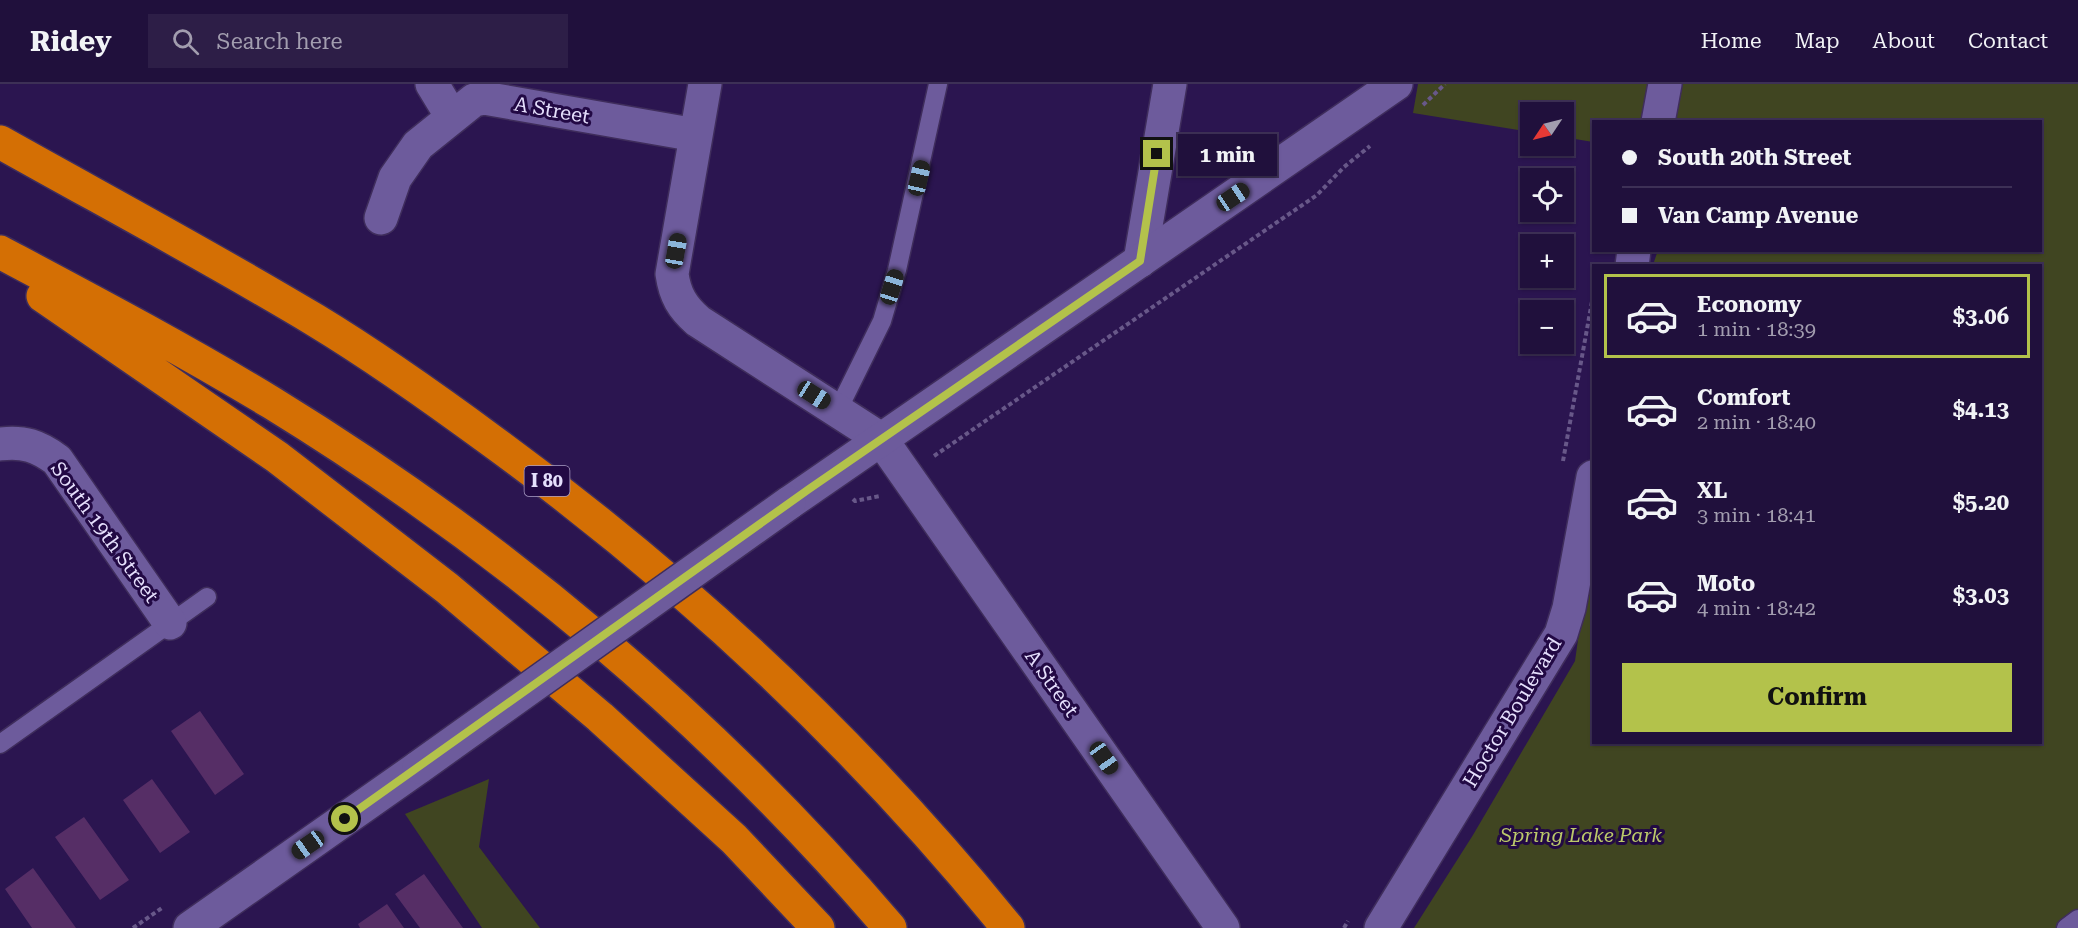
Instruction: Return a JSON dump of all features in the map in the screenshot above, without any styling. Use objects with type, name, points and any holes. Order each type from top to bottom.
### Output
[{"type":"highway","name":"I 80","points":[[0,142],[317,321],[448,409],[547,481],[648,562],[810,708],[896,797],[1008,928]]},
{"type":"highway","points":[[0,252],[172,344],[274,405],[450,524],[552,599],[718,746],[851,882],[890,928]]},
{"type":"highway","points":[[0,266],[277,457],[447,588],[600,717],[735,839],[818,928]]},
{"type":"street","points":[[432,84],[452,117]]},
{"type":"street","points":[[705,84],[672,274],[674,292],[685,310],[698,321],[881,439]]},
{"type":"street","points":[[1140,261],[1170,84]]},
{"type":"street","points":[[196,926],[789,503],[1396,84]]},
{"type":"street","points":[[1658,120],[1665,84]]},
{"type":"street","name":"A Street","points":[[381,218],[395,178],[418,145],[474,100],[484,98],[696,135]]},
{"type":"street","name":"A Street","points":[[881,439],[1223,928]]},
{"type":"street","name":"South 19th Street","points":[[0,444],[19,442],[40,447],[57,460],[170,623]]},
{"type":"street","name":"Hoctor Boulevard","points":[[1381,928],[1561,634],[1569,608],[1592,482]]},
{"type":"lane","points":[[838,410],[882,321],[897,270],[938,84]]},
{"type":"lane","points":[[0,744],[207,597]]},
{"type":"lane","points":[[2066,928],[2078,920]]},
{"type":"path","points":[[1421,106],[1445,84]]},
{"type":"path","points":[[932,458],[1317,195],[1344,167],[1379,139]]},
{"type":"path","points":[[1562,466],[1592,302]]},
{"type":"path","points":[[1344,928],[1350,918]]},
{"type":"green space","name":"Spring Lake Park","points":[[1418,84],[2078,84],[2078,928],[1414,928],[1473,835],[1575,661],[1592,540],[1592,744],[2042,744],[2042,264],[1653,264],[1657,252],[2042,252],[2042,120],[1592,120],[1592,142],[1574,139],[1574,102],[1520,102],[1520,130],[1413,113]]},
{"type":"green space","points":[[489,779],[479,847],[540,928],[482,928],[405,814]]},
{"type":"building","points":[[200,711],[244,774],[215,795],[171,731]]},
{"type":"building","points":[[152,779],[190,832],[160,853],[123,800]]},
{"type":"building","points":[[84,817],[129,880],[100,900],[55,837]]},
{"type":"building","points":[[33,868],[76,928],[32,928],[5,889]]},
{"type":"building","points":[[424,874],[463,928],[420,928],[395,894]]},
{"type":"building","points":[[387,904],[404,928],[360,928],[358,924]]},
{"type":"route","points":[[345,819],[809,489],[1140,261],[1157,154]]}]
